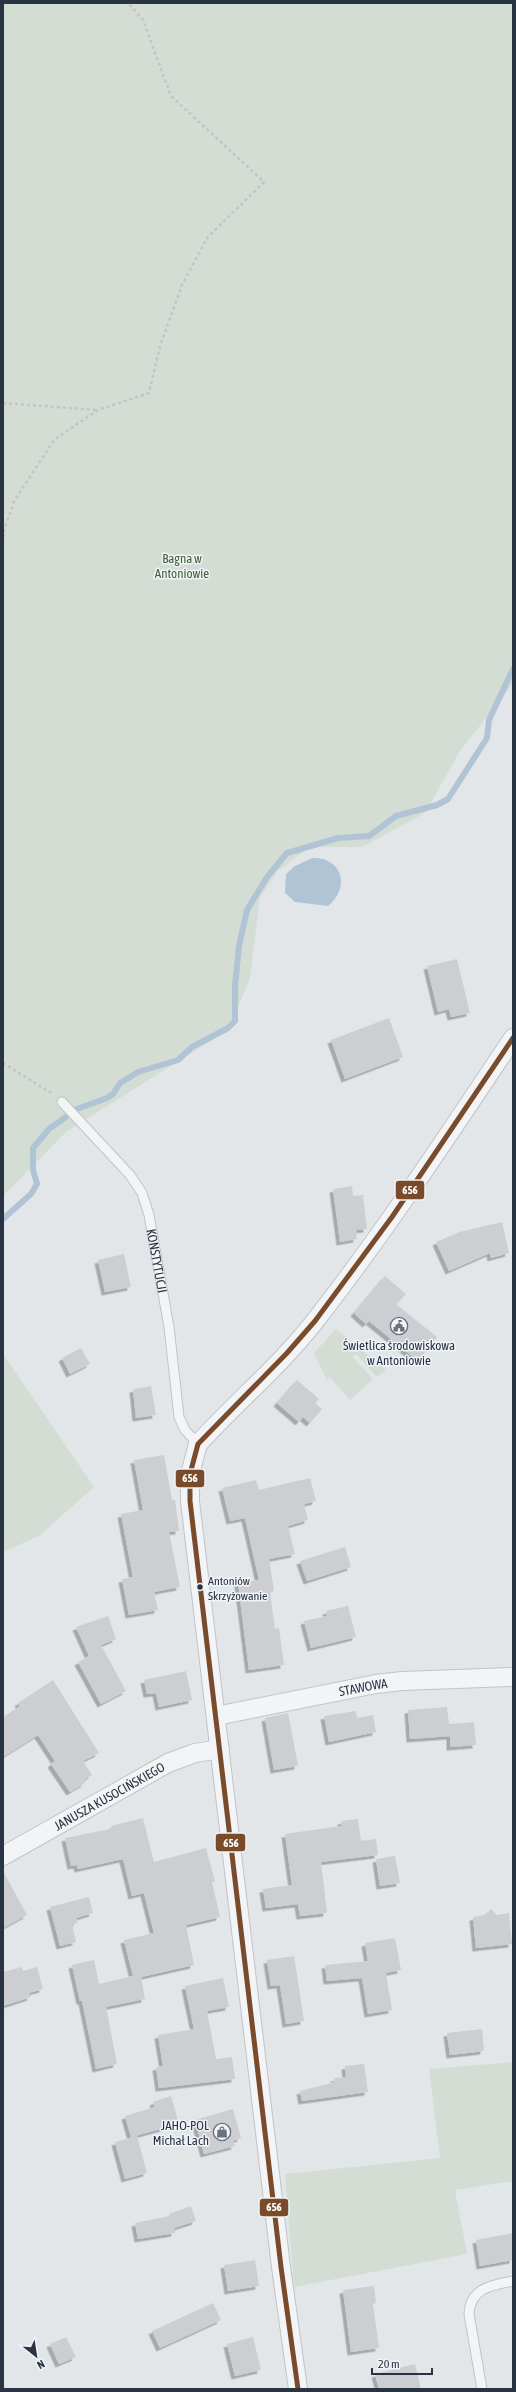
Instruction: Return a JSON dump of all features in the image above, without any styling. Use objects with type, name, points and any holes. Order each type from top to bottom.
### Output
[{"type":"street","points":[[298,2389],[281,2267],[189,1491],[192,1462],[198,1444],[284,1357],[315,1321],[404,1199],[513,1038]]},
{"type":"street","name":"STAWOWA","points":[[216,1716],[376,1684],[448,1678],[513,1677]]},
{"type":"street","name":"JANUSZA KUSOCIŃSKIEGO","points":[[3,1856],[168,1763],[195,1753],[220,1749]]},
{"type":"lane","name":"KONSTYTUCJI","points":[[62,1102],[130,1175],[142,1193],[149,1215],[169,1327],[179,1417],[185,1430],[198,1444]]},
{"type":"lane","points":[[482,2389],[469,2314],[471,2302],[482,2289],[513,2281]]},
{"type":"path","points":[[3,544],[4,530],[14,500],[55,440],[98,410],[149,393],[160,346],[182,285],[207,238],[264,182],[171,96],[143,20],[128,3]]},
{"type":"path","points":[[3,403],[98,410]]},
{"type":"path","points":[[3,1063],[42,1086],[62,1102]]},
{"type":"green space","name":"Bagna w Antoniowie","points":[[3,3],[513,3],[513,684],[460,751],[425,813],[362,847],[317,847],[306,850],[278,871],[260,897],[250,979],[228,1030],[66,1132],[3,1196]]},
{"type":"green space","points":[[336,1329],[386,1370],[377,1377],[356,1354],[353,1357],[373,1379],[350,1400],[330,1377],[327,1380],[314,1353]]},
{"type":"green space","points":[[3,1354],[94,1487],[39,1536],[3,1552]]},
{"type":"green space","points":[[513,2062],[513,2181],[455,2190],[467,2254],[294,2287],[285,2174],[440,2158],[429,2069]]},
{"type":"water","points":[[312,858],[330,862],[340,874],[341,882],[339,890],[335,898],[328,906],[295,902],[285,893],[286,874],[295,866]]},
{"type":"building","points":[[457,959],[470,1013],[451,1017],[449,1009],[438,1012],[427,966]]},
{"type":"building","points":[[389,1018],[403,1057],[345,1079],[331,1040]]},
{"type":"building","points":[[352,1186],[353,1196],[363,1195],[367,1229],[356,1230],[357,1239],[340,1242],[333,1189]]},
{"type":"building","points":[[502,1222],[509,1253],[491,1258],[490,1253],[449,1271],[436,1242],[460,1232]]},
{"type":"building","points":[[124,1254],[131,1287],[105,1292],[98,1260]]},
{"type":"building","name":"Świetlica środowiskowa w Antoniowie","points":[[385,1276],[406,1294],[396,1304],[437,1337],[418,1361],[369,1321],[366,1324],[354,1313]]},
{"type":"building","points":[[81,1348],[90,1364],[70,1374],[62,1358]]},
{"type":"building","points":[[297,1380],[319,1399],[315,1403],[322,1409],[310,1423],[303,1417],[299,1422],[277,1403]]},
{"type":"building","points":[[151,1386],[156,1415],[136,1418],[133,1389]]},
{"type":"building","points":[[164,1455],[172,1500],[175,1500],[179,1531],[169,1532],[180,1587],[154,1592],[158,1610],[129,1615],[122,1579],[133,1577],[121,1514],[143,1510],[134,1460]]},
{"type":"building","points":[[310,1478],[316,1501],[304,1504],[308,1520],[288,1526],[295,1554],[269,1559],[274,1591],[270,1592],[275,1629],[279,1628],[284,1665],[249,1670],[238,1583],[259,1580],[245,1518],[230,1521],[222,1488],[256,1480],[259,1490]]},
{"type":"building","points":[[345,1547],[351,1567],[307,1581],[300,1561]]},
{"type":"building","points":[[348,1606],[356,1637],[311,1648],[304,1621],[327,1616],[326,1611]]},
{"type":"building","points":[[108,1616],[116,1639],[101,1645],[126,1691],[101,1704],[78,1662],[89,1656],[76,1627]]},
{"type":"building","points":[[186,1671],[192,1700],[159,1707],[156,1693],[147,1694],[144,1680]]},
{"type":"building","points":[[53,1680],[99,1753],[83,1761],[92,1775],[83,1781],[85,1783],[70,1792],[51,1764],[55,1761],[38,1735],[3,1757],[3,1717],[20,1706],[18,1703]]},
{"type":"building","points":[[447,1707],[449,1724],[474,1722],[476,1745],[450,1747],[450,1736],[410,1739],[408,1710]]},
{"type":"building","points":[[356,1711],[357,1718],[373,1715],[376,1732],[329,1742],[324,1716]]},
{"type":"building","points":[[288,1713],[298,1766],[274,1770],[265,1718]]},
{"type":"building","points":[[143,1818],[154,1862],[206,1848],[215,1881],[212,1882],[220,1917],[186,1925],[194,1965],[141,1977],[145,1999],[106,2007],[117,2064],[96,2069],[82,2001],[80,2001],[72,1965],[94,1960],[99,1984],[133,1976],[124,1940],[154,1933],[144,1893],[132,1896],[123,1859],[78,1869],[77,1865],[71,1866],[65,1838],[111,1829],[111,1826]]},
{"type":"building","points":[[358,1819],[361,1841],[376,1839],[378,1855],[321,1862],[327,1913],[300,1916],[298,1904],[266,1908],[263,1889],[292,1885],[285,1834],[341,1826],[341,1821]]},
{"type":"building","points":[[395,1856],[400,1883],[380,1886],[376,1859]]},
{"type":"building","points":[[3,1871],[27,1915],[3,1928]]},
{"type":"building","points":[[89,1897],[93,1913],[76,1918],[77,1923],[72,1925],[76,1942],[60,1946],[50,1907]]},
{"type":"building","points":[[491,1909],[497,1915],[509,1913],[512,1944],[476,1948],[473,1917],[485,1915]]},
{"type":"building","points":[[395,1938],[401,1970],[386,1973],[392,2010],[368,2014],[362,1978],[327,1981],[325,1965],[368,1961],[365,1943]]},
{"type":"building","points":[[294,1956],[304,2021],[286,2024],[280,1985],[271,1986],[267,1960]]},
{"type":"building","points":[[22,1967],[23,1971],[37,1967],[43,1989],[29,1993],[31,1997],[3,2006],[3,1972]]},
{"type":"building","points":[[223,1978],[229,2007],[207,2011],[216,2059],[232,2057],[235,2079],[159,2088],[156,2067],[163,2066],[158,2035],[194,2029],[185,1986]]},
{"type":"building","points":[[482,2029],[484,2051],[450,2055],[447,2033]]},
{"type":"building","points":[[364,2064],[368,2092],[302,2101],[300,2091],[335,2082],[334,2078],[346,2077],[345,2066]]},
{"type":"building","points":[[171,2096],[179,2124],[131,2137],[125,2116],[155,2107],[153,2102]]},
{"type":"building","name":"JAHO-POL Michał Lach","points":[[233,2109],[241,2138],[233,2141],[235,2146],[204,2154],[195,2120]]},
{"type":"building","points":[[137,2136],[147,2173],[125,2179],[115,2142]]},
{"type":"building","points":[[191,2206],[196,2221],[174,2228],[175,2233],[138,2239],[135,2223],[170,2216],[169,2214]]},
{"type":"building","points":[[513,2233],[513,2260],[480,2266],[476,2240]]},
{"type":"building","points":[[255,2260],[259,2286],[228,2291],[224,2265]]},
{"type":"building","points":[[374,2286],[376,2303],[373,2304],[379,2348],[351,2352],[343,2290]]},
{"type":"building","points":[[213,2303],[221,2320],[160,2348],[152,2331]]},
{"type":"building","points":[[66,2337],[76,2357],[59,2364],[50,2344]]},
{"type":"building","points":[[253,2337],[261,2370],[235,2376],[227,2344]]},
{"type":"building","points":[[415,2364],[421,2389],[379,2389],[375,2374]]},
{"type":"waterway","points":[[3,1219],[31,1194],[37,1184],[33,1170],[33,1148],[49,1129],[77,1109],[107,1098],[113,1094],[120,1083],[138,1072],[178,1060],[192,1047],[228,1028],[235,1021],[235,986],[239,946],[247,910],[267,877],[287,853],[338,838],[369,836],[396,816],[437,805],[448,799],[487,738],[489,720],[513,669]]},
{"type":"transit line","name":"656","points":[[298,2389],[281,2267],[190,1501],[190,1474],[198,1444],[287,1353],[315,1321],[392,1217],[513,1038]]},
{"type":"place","name":"Świetlica środowiskowa w Antoniowie","points":[[399,1326]]},
{"type":"place","name":"Antoniów Skrzyżowanie","points":[[200,1587]]},
{"type":"place","name":"JAHO-POL Michał Lach","points":[[222,2132]]}]
